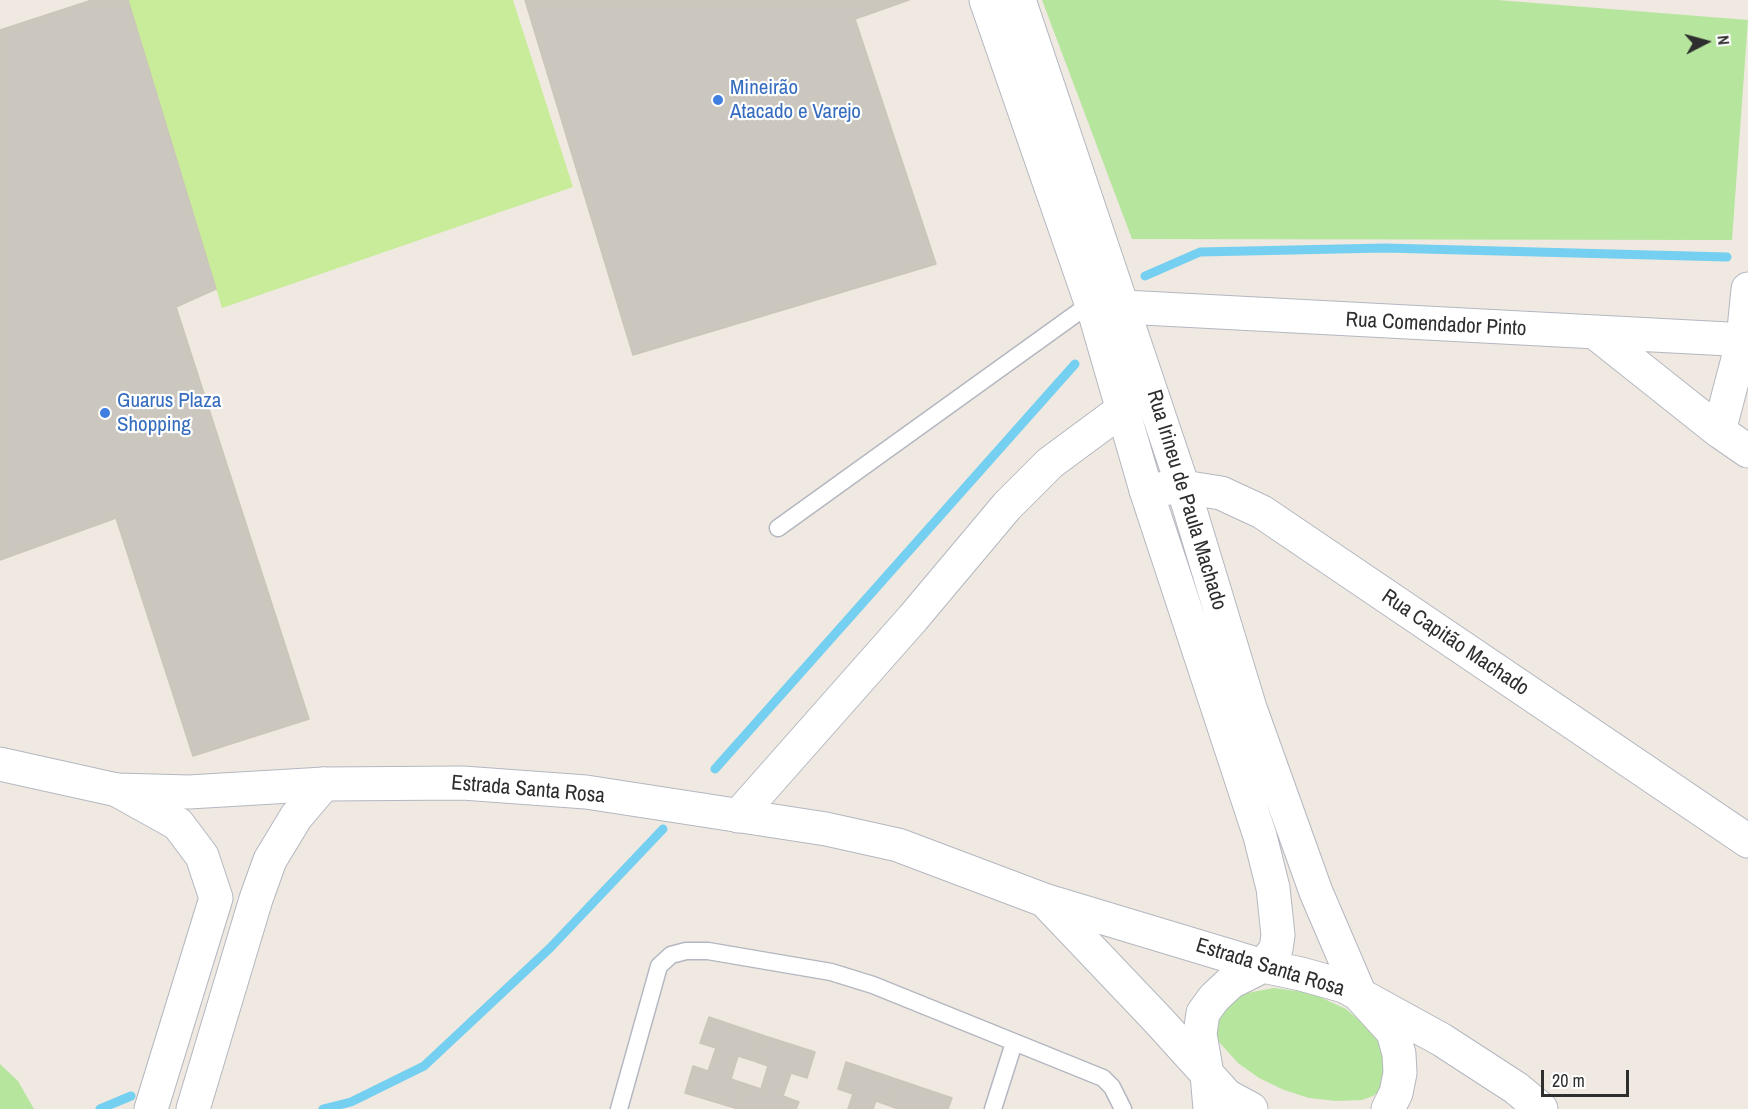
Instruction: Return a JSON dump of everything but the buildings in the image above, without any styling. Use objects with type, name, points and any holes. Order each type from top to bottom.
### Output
[{"type":"street","name":"Rua Irineu de Paula Machado","points":[[986,0],[1091,303],[1146,490],[1260,836],[1273,888],[1277,941],[1276,948],[1263,966]]},
{"type":"street","name":"Rua Irineu de Paula Machado","points":[[1019,0],[1183,486],[1250,708],[1316,892],[1361,997]]},
{"type":"street","points":[[1719,431],[1746,340],[1748,289]]},
{"type":"street","name":"Rua Comendador Pinto","points":[[1124,307],[1597,334],[1746,340]]},
{"type":"street","points":[[1597,334],[1719,431],[1748,451]]},
{"type":"street","points":[[738,816],[913,618],[1007,506],[1050,463],[1123,410]]},
{"type":"street","name":"Rua Capitão Machado","points":[[1146,490],[1183,486],[1221,493],[1262,512],[1748,841]]},
{"type":"street","name":"Estrada Santa Rosa","points":[[0,765],[117,790],[189,792],[324,784],[463,783],[575,792],[826,829],[898,845],[1044,900],[1263,966],[1344,986],[1442,1040],[1515,1088],[1541,1109]]},
{"type":"street","points":[[193,1109],[256,899],[270,860],[296,818],[324,784]]},
{"type":"street","points":[[117,790],[178,824],[202,856],[216,898],[151,1109]]},
{"type":"street","points":[[216,898],[256,899]]},
{"type":"street","name":"Estrada Santa Rosa","points":[[1044,900],[1153,1014],[1227,1096],[1251,1109]]},
{"type":"street","points":[[1210,1109],[1200,1034],[1203,1013],[1214,998],[1231,982],[1263,966]]},
{"type":"street","points":[[1361,997],[1393,1032],[1399,1054],[1400,1073],[1396,1094],[1388,1109]]},
{"type":"lane","points":[[778,528],[1091,303]]},
{"type":"lane","points":[[619,1109],[659,966],[670,955],[686,951],[708,951],[831,972],[873,985],[1103,1078],[1112,1087],[1123,1109]]},
{"type":"lane","points":[[993,1109],[1014,1043]]},
{"type":"green space","points":[[127,0],[513,0],[573,187],[222,308]]},
{"type":"green space","points":[[1042,0],[1497,0],[1748,20],[1732,240],[1132,239]]},
{"type":"green space","points":[[1274,988],[1311,993],[1346,1009],[1375,1034],[1390,1059],[1381,1090],[1362,1100],[1336,1101],[1309,1098],[1284,1090],[1259,1078],[1238,1063],[1219,1042],[1216,1020],[1236,995]]},
{"type":"green space","points":[[0,1064],[18,1081],[34,1109],[0,1109]]},
{"type":"waterway","points":[[1145,276],[1200,252],[1385,248],[1727,257]]},
{"type":"waterway","points":[[715,769],[1075,364]]},
{"type":"waterway","points":[[323,1109],[351,1102],[424,1066],[550,948],[663,829]]},
{"type":"waterway","points":[[100,1109],[131,1096]]},
{"type":"place","name":"Mineirão Atacado e Varejo","points":[[718,100]]},
{"type":"place","name":"Guarus Plaza Shopping","points":[[105,413]]}]
